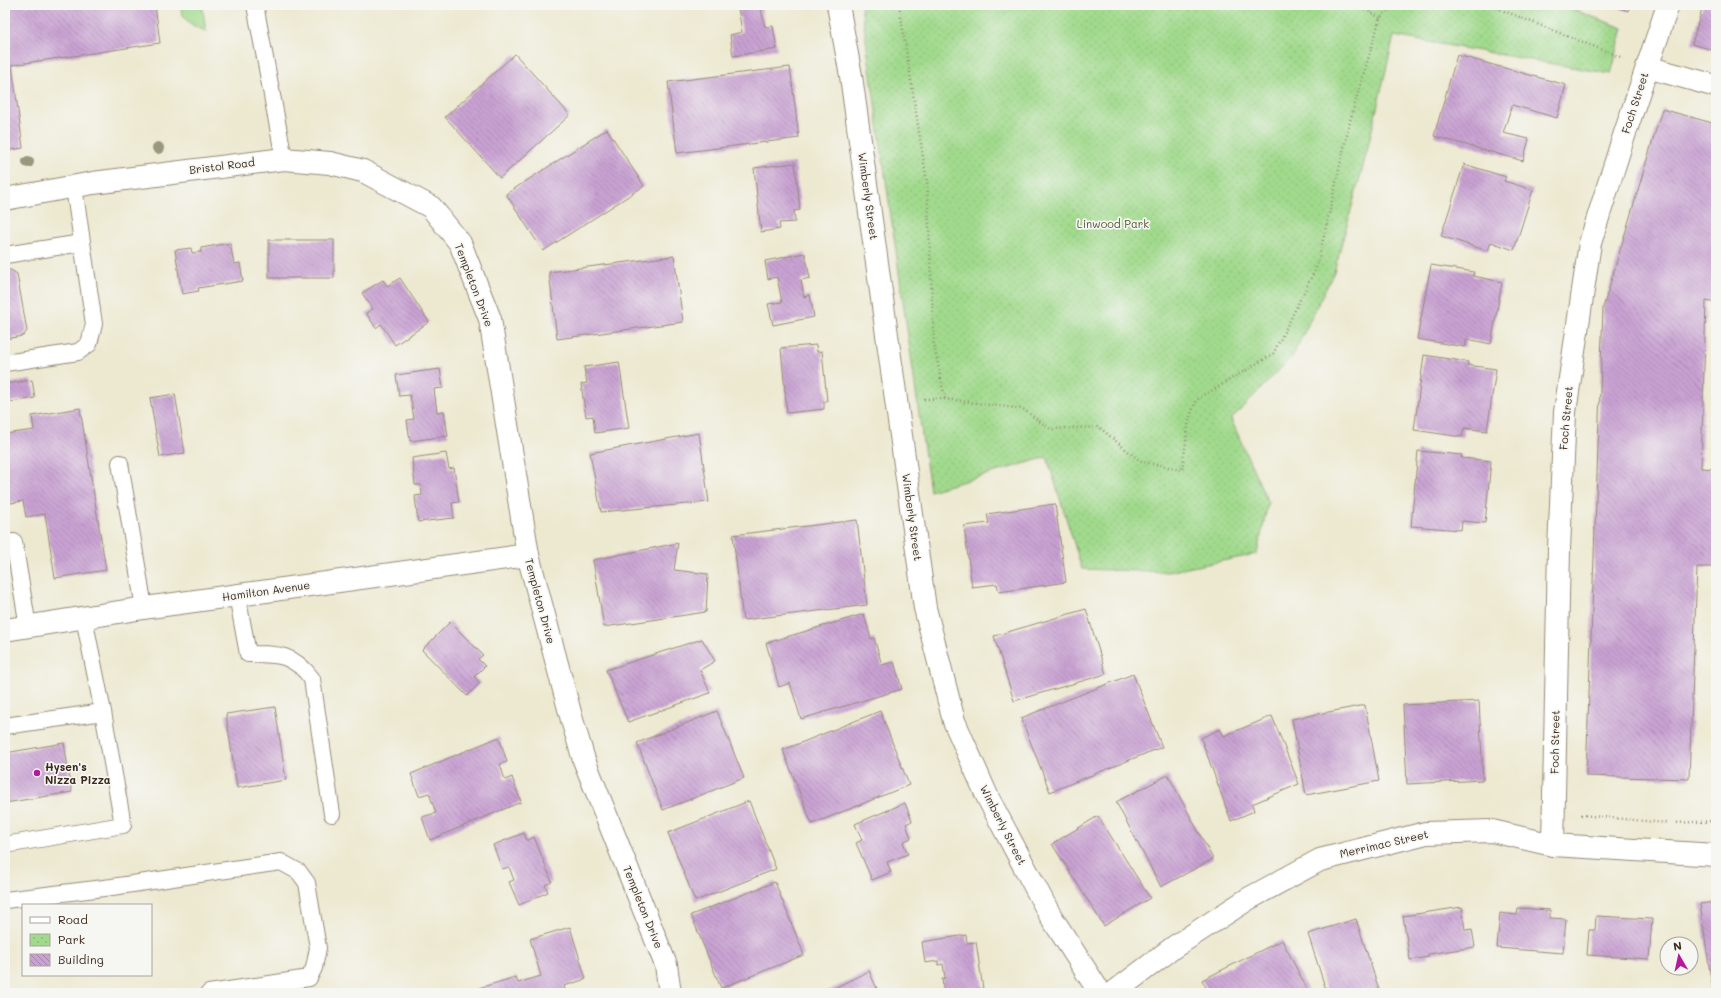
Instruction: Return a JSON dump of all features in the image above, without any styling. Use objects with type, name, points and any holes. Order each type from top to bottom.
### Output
[{"type":"street","name":"Wimberly Street","points":[[838,5],[851,76],[925,608],[954,721],[988,798],[1050,915],[1100,993]]},
{"type":"street","name":"Foch Street","points":[[1553,845],[1559,549],[1565,412],[1590,243],[1668,5]]},
{"type":"street","points":[[1647,67],[1716,86]]},
{"type":"street","name":"Bristol Road","points":[[5,199],[74,187],[220,166],[284,159],[330,163],[363,171],[431,207]]},
{"type":"street","name":"Templeton Drive","points":[[431,207],[460,243],[490,320],[528,555],[584,760],[666,966],[670,993]]},
{"type":"street","name":"Hamilton Avenue","points":[[5,630],[144,608],[528,555]]},
{"type":"street","name":"Merrimac Street","points":[[1113,993],[1174,947],[1248,898],[1320,860],[1426,833],[1492,831],[1553,845],[1716,855]]},
{"type":"lane","points":[[255,5],[284,159]]},
{"type":"lane","points":[[5,363],[78,352],[89,344],[94,324],[74,187]]},
{"type":"lane","points":[[5,254],[82,243]]},
{"type":"lane","points":[[120,463],[144,608]]},
{"type":"lane","points":[[5,543],[14,542],[28,627]]},
{"type":"lane","points":[[237,595],[248,654],[270,654],[285,657],[302,665],[312,679],[332,814]]},
{"type":"lane","points":[[5,844],[123,825],[103,712],[84,618]]},
{"type":"lane","points":[[5,726],[103,712]]},
{"type":"lane","points":[[5,900],[112,887],[281,862],[299,872],[307,883],[318,948],[314,968],[309,978],[209,993]]},
{"type":"path","points":[[899,5],[927,182],[934,345],[945,399]]},
{"type":"path","points":[[1338,5],[1361,7],[1380,18]]},
{"type":"path","points":[[921,399],[945,399],[1023,409],[1050,429],[1099,427],[1140,462],[1182,470],[1189,420],[1196,400],[1273,354],[1317,266],[1351,117],[1380,18],[1393,5]]},
{"type":"path","points":[[1489,5],[1647,67]]},
{"type":"path","points":[[1576,815],[1672,823],[1716,821]]},
{"type":"green space","points":[[202,5],[206,31],[189,22],[183,16],[180,6]]},
{"type":"green space","name":"Linwood Park","points":[[861,5],[1560,5],[1623,28],[1611,74],[1394,36],[1365,159],[1334,272],[1292,357],[1231,419],[1268,503],[1257,554],[1167,572],[1082,569],[1047,457],[930,491]]},
{"type":"building","points":[[5,5],[155,5],[160,43],[12,65],[23,148],[5,151]]},
{"type":"building","points":[[730,5],[769,5],[770,8],[761,9],[765,27],[773,26],[777,49],[733,56],[730,35],[742,32],[738,7],[730,8]]},
{"type":"building","points":[[1611,5],[1630,5],[1628,11]]},
{"type":"building","points":[[1703,5],[1716,5],[1716,51],[1692,44]]},
{"type":"building","points":[[515,54],[570,115],[500,178],[445,117]]},
{"type":"building","points":[[1457,55],[1566,85],[1557,118],[1512,105],[1503,133],[1529,139],[1523,161],[1434,136]]},
{"type":"building","points":[[790,67],[799,138],[677,153],[668,82]]},
{"type":"building","points":[[1662,109],[1716,124],[1716,303],[1706,301],[1701,468],[1716,469],[1716,567],[1697,567],[1689,779],[1586,776],[1603,308]]},
{"type":"building","points":[[607,129],[644,186],[543,251],[506,194]]},
{"type":"building","points":[[795,163],[800,210],[794,211],[795,222],[779,223],[780,229],[761,232],[754,168]]},
{"type":"building","points":[[1464,164],[1506,177],[1504,181],[1533,190],[1514,250],[1491,242],[1488,251],[1441,236]]},
{"type":"building","points":[[269,240],[334,240],[334,278],[269,278]]},
{"type":"building","points":[[230,243],[234,264],[240,263],[243,281],[198,288],[199,291],[182,294],[175,250],[191,248],[192,253],[201,252],[201,248]]},
{"type":"building","points":[[805,253],[810,278],[801,280],[804,297],[810,295],[814,317],[773,325],[768,304],[782,302],[777,277],[768,279],[765,261]]},
{"type":"building","points":[[674,256],[683,322],[557,339],[549,272]]},
{"type":"building","points":[[1431,265],[1474,272],[1473,276],[1502,282],[1491,344],[1467,339],[1465,347],[1417,339]]},
{"type":"building","points":[[5,270],[11,270],[17,274],[27,331],[23,336],[5,339]]},
{"type":"building","points":[[400,278],[429,322],[395,345],[381,324],[376,328],[366,313],[373,309],[362,293],[383,280],[387,286]]},
{"type":"building","points":[[816,345],[817,352],[822,351],[827,401],[824,402],[824,409],[787,413],[781,348]]},
{"type":"building","points":[[1424,355],[1468,362],[1467,365],[1496,369],[1487,431],[1464,428],[1462,437],[1414,430]]},
{"type":"building","points":[[619,362],[629,428],[595,433],[593,416],[586,417],[581,384],[587,383],[584,367]]},
{"type":"building","points":[[440,369],[443,388],[434,389],[437,412],[444,411],[448,436],[410,441],[407,420],[414,419],[410,395],[399,396],[396,375]]},
{"type":"building","points":[[32,380],[35,398],[5,403],[5,384]]},
{"type":"building","points":[[175,394],[185,453],[160,457],[150,398]]},
{"type":"building","points":[[80,408],[106,570],[55,578],[45,514],[26,517],[23,501],[5,504],[5,434],[34,430],[32,416]]},
{"type":"building","points":[[699,433],[709,502],[601,512],[590,453]]},
{"type":"building","points":[[1418,451],[1462,455],[1461,458],[1491,461],[1485,523],[1462,521],[1461,530],[1411,526]]},
{"type":"building","points":[[446,453],[449,469],[454,468],[459,502],[452,503],[454,518],[418,522],[415,496],[422,495],[421,485],[415,485],[412,458]]},
{"type":"building","points":[[1055,504],[1066,582],[999,592],[997,584],[972,587],[964,526],[989,523],[987,514]]},
{"type":"building","points":[[857,520],[867,605],[743,620],[733,535]]},
{"type":"building","points":[[678,543],[674,570],[708,574],[706,612],[604,627],[593,560]]},
{"type":"building","points":[[1086,609],[1106,674],[1014,701],[994,636]]},
{"type":"building","points":[[864,614],[871,639],[874,638],[882,665],[894,662],[902,689],[801,719],[790,683],[779,687],[766,643]]},
{"type":"building","points":[[450,622],[483,655],[478,659],[485,666],[474,677],[480,683],[467,696],[422,650]]},
{"type":"building","points":[[702,639],[715,661],[700,670],[710,693],[628,722],[606,670]]},
{"type":"building","points":[[1133,674],[1162,747],[1050,792],[1021,718]]},
{"type":"building","points":[[1479,701],[1483,780],[1407,784],[1403,705]]},
{"type":"building","points":[[1365,705],[1379,781],[1306,795],[1292,719]]},
{"type":"building","points":[[275,707],[286,780],[237,788],[226,714]]},
{"type":"building","points":[[717,711],[744,778],[663,810],[637,743]]},
{"type":"building","points":[[880,711],[909,785],[812,824],[783,750]]},
{"type":"building","points":[[1272,716],[1299,784],[1252,804],[1254,811],[1231,821],[1201,738],[1220,729],[1224,736]]},
{"type":"building","points":[[499,737],[507,762],[500,764],[505,780],[512,777],[521,802],[430,840],[422,817],[436,813],[429,793],[419,796],[411,774]]},
{"type":"building","name":"Hysen's Nizza Pizza","points":[[64,743],[72,792],[5,803],[5,753]]},
{"type":"building","points":[[1168,775],[1213,859],[1161,887],[1116,802]]},
{"type":"building","points":[[749,801],[776,869],[695,901],[668,833]]},
{"type":"building","points":[[905,803],[912,821],[906,824],[911,838],[903,842],[908,854],[887,862],[891,872],[872,880],[856,843],[862,840],[855,824]]},
{"type":"building","points":[[1098,816],[1150,898],[1104,926],[1052,844]]},
{"type":"building","points":[[524,833],[527,841],[534,837],[552,882],[545,885],[548,892],[519,905],[509,882],[514,880],[509,867],[502,869],[493,845]]},
{"type":"building","points":[[775,882],[804,955],[721,988],[691,915]]},
{"type":"building","points":[[1716,902],[1716,993],[1713,993],[1700,904]]},
{"type":"building","points":[[1462,907],[1465,930],[1472,929],[1475,947],[1428,954],[1428,957],[1410,960],[1403,916]]},
{"type":"building","points":[[1518,908],[1550,910],[1550,918],[1566,919],[1563,953],[1497,948],[1500,913],[1517,915]]},
{"type":"building","points":[[1596,916],[1652,919],[1649,959],[1587,955],[1589,930],[1595,930]]},
{"type":"building","points":[[1356,919],[1380,993],[1327,993],[1308,934]]},
{"type":"building","points":[[570,927],[586,979],[564,986],[566,993],[480,993],[479,988],[516,977],[518,983],[541,976],[530,939]]},
{"type":"building","points":[[966,935],[967,943],[976,942],[983,989],[976,989],[976,993],[944,993],[942,979],[945,978],[943,964],[938,965],[938,961],[925,963],[922,942]]},
{"type":"building","points":[[1282,940],[1309,993],[1209,993],[1202,980]]},
{"type":"building","points":[[869,971],[879,993],[824,993]]},
{"type":"place","name":"Hysen's Nizza Pizza","points":[[37,773]]}]
